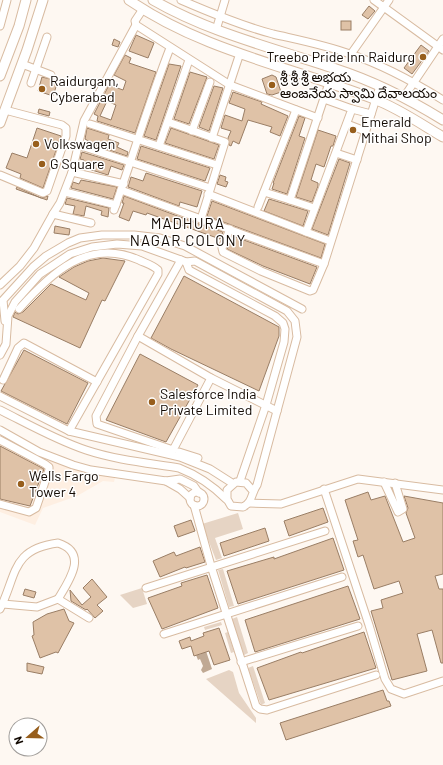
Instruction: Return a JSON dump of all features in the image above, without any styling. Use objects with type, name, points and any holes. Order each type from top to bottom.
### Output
[{"type":"main road","points":[[0,76],[19,26],[26,0]]},
{"type":"main road","points":[[0,123],[22,64],[43,0]]},
{"type":"main road","points":[[129,0],[202,40],[375,99],[443,137]]},
{"type":"main road","points":[[153,0],[169,9],[216,30],[336,69],[380,86],[404,97],[443,120]]},
{"type":"street","points":[[0,26],[7,0]]},
{"type":"street","points":[[181,0],[220,16],[272,34],[300,39],[351,54],[413,82],[443,100]]},
{"type":"street","points":[[216,30],[225,0]]},
{"type":"street","points":[[374,0],[441,48]]},
{"type":"street","points":[[351,54],[389,0]]},
{"type":"street","points":[[0,285],[31,252],[65,192],[72,172],[84,121],[93,103],[112,73],[136,25],[135,21],[143,9]]},
{"type":"street","points":[[136,25],[230,85],[318,118]]},
{"type":"street","points":[[31,83],[47,37]]},
{"type":"street","points":[[404,97],[413,82],[441,48],[443,39]]},
{"type":"street","points":[[65,192],[115,208],[123,187],[137,139],[170,48]]},
{"type":"street","points":[[212,138],[240,53]]},
{"type":"street","points":[[159,146],[189,60]]},
{"type":"street","points":[[22,64],[51,75]]},
{"type":"street","points":[[192,131],[210,82]]},
{"type":"street","points":[[290,200],[329,83]]},
{"type":"street","points":[[230,229],[222,248],[223,252],[261,271],[310,291],[313,290],[324,264],[380,86]]},
{"type":"street","points":[[324,99],[371,114]]},
{"type":"street","points":[[306,232],[352,109]]},
{"type":"street","points":[[0,175],[43,193],[48,191],[66,136],[66,128],[62,125],[5,110]]},
{"type":"street","points":[[258,207],[296,110]]},
{"type":"street","points":[[168,122],[225,142],[201,219]]},
{"type":"street","points":[[90,124],[217,165]]},
{"type":"street","points":[[347,124],[365,131]]},
{"type":"street","points":[[78,145],[209,191],[330,241]]},
{"type":"street","points":[[336,154],[357,160]]},
{"type":"street","points":[[72,172],[123,187],[201,219],[324,264]]},
{"type":"street","points":[[264,192],[314,208]]},
{"type":"street","points":[[53,214],[91,223]]},
{"type":"street","points":[[0,355],[6,344],[3,300],[25,274],[46,256],[80,238],[102,235],[149,236],[185,246],[302,309]]},
{"type":"street","points":[[6,327],[11,308],[30,284],[56,261],[70,254],[92,247],[129,245],[142,246],[184,261],[195,261],[276,305],[291,315],[297,327],[297,337],[259,479],[249,503]]},
{"type":"street","points":[[19,309],[37,288],[56,271],[66,264],[94,255],[124,254],[156,268],[158,274],[69,431]]},
{"type":"street","points":[[184,261],[189,270],[270,314],[283,323],[285,330],[284,342],[266,405],[240,481]]},
{"type":"street","points":[[184,261],[138,336],[96,416],[96,422],[97,424],[198,458]]},
{"type":"street","points":[[270,314],[276,305]]},
{"type":"street","points":[[138,336],[212,378],[277,411]]},
{"type":"street","points":[[3,375],[18,348],[24,343],[97,382]]},
{"type":"street","points":[[279,360],[289,365]]},
{"type":"street","points":[[173,450],[212,378]]},
{"type":"street","points":[[0,396],[69,431],[180,457],[210,469],[232,483]]},
{"type":"street","points":[[0,410],[56,438],[86,450],[112,457],[179,468],[189,472],[215,488],[235,507],[243,507],[249,503],[280,504],[358,479],[443,490]]},
{"type":"street","points":[[0,430],[39,452],[73,466],[166,481],[183,480],[194,486],[203,496],[203,502],[198,506],[194,505]]},
{"type":"street","points":[[0,440],[45,464],[49,470],[36,508],[29,512],[0,504]]},
{"type":"street","points":[[166,481],[180,489],[190,498],[194,505],[226,615],[256,706],[267,710],[376,675]]},
{"type":"street","points":[[226,499],[227,490],[232,483],[240,481],[250,485],[253,491]]},
{"type":"street","points":[[384,482],[398,512],[403,509],[394,483]]},
{"type":"street","points":[[324,489],[369,625],[385,679],[391,689],[404,694],[443,681]]},
{"type":"street","points":[[190,498],[195,493],[199,493]]},
{"type":"street","points":[[146,588],[211,566],[325,531]]},
{"type":"street","points":[[58,543],[70,549],[74,557],[75,566],[72,576],[58,599],[37,607],[1,606],[21,559],[34,550],[58,543]]},
{"type":"street","points":[[164,634],[342,577]]},
{"type":"street","points":[[58,599],[89,618]]},
{"type":"street","points":[[241,662],[358,626]]},
{"type":"shaded area","points":[[0,433],[67,466],[115,478],[114,482],[103,481],[77,496],[43,508],[35,525],[0,512]]},
{"type":"shaded area","points":[[238,513],[243,529],[215,538],[222,558],[216,560],[202,524]]},
{"type":"shaded area","points":[[223,569],[234,606],[229,607],[218,570]]},
{"type":"shaded area","points":[[142,588],[147,604],[133,608],[120,595]]},
{"type":"shaded area","points":[[237,617],[248,653],[244,655],[232,619]]},
{"type":"shaded area","points":[[221,622],[222,625],[205,630],[204,627]]},
{"type":"shaded area","points":[[228,632],[234,652],[231,653],[225,633]]},
{"type":"shaded area","points":[[205,648],[212,669],[203,673],[201,670],[203,666],[200,659],[198,660],[196,655],[201,654],[199,650]]},
{"type":"shaded area","points":[[253,666],[265,703],[261,705],[248,668]]},
{"type":"shaded area","points":[[229,670],[233,672],[239,693],[256,718],[256,723],[206,679]]},
{"type":"building","points":[[369,6],[375,11],[368,19],[362,15]]},
{"type":"building","points":[[341,21],[351,21],[351,30],[341,30]]},
{"type":"building","points":[[136,35],[154,43],[148,58],[129,51]]},
{"type":"building","points":[[114,39],[120,42],[118,47],[112,45]]},
{"type":"building","points":[[421,45],[429,51],[412,74],[404,68]]},
{"type":"building","points":[[125,55],[131,58],[129,63],[156,72],[135,133],[97,121],[98,116],[94,114],[109,85],[123,90],[126,81],[114,75]],"holes":[[[107,101],[116,105],[111,120],[100,116]]]},
{"type":"building","points":[[169,64],[181,66],[156,140],[144,136]]},
{"type":"building","points":[[190,72],[207,77],[189,124],[174,119]]},
{"type":"building","name":"శ్రీ శ్రీ శ్రీ అభయ ఆంజనేయ స్వామి దేవాలయం","points":[[272,75],[276,77],[281,92],[272,95],[267,94],[262,79]]},
{"type":"building","points":[[42,77],[54,80],[53,83],[57,84],[53,96],[38,91]]},
{"type":"building","points":[[214,86],[223,88],[209,131],[199,127]]},
{"type":"building","points":[[233,92],[262,102],[261,104],[288,116],[280,136],[270,132],[272,127],[248,120],[239,144],[233,141],[231,146],[229,145],[228,138],[231,131],[221,128],[225,115],[242,121],[245,109],[229,103]]},
{"type":"building","points":[[39,109],[50,112],[49,116],[38,113]]},
{"type":"building","points":[[299,116],[305,118],[299,136],[305,138],[287,194],[272,189]]},
{"type":"building","name":"G Square","points":[[37,128],[61,136],[43,188],[20,178],[21,174],[6,168],[12,153],[27,158]]},
{"type":"building","points":[[87,128],[109,135],[108,139],[119,143],[117,147],[128,152],[127,156],[97,146],[85,139]]},
{"type":"building","points":[[171,128],[219,145],[214,159],[165,143]]},
{"type":"building","points":[[318,130],[336,136],[324,167],[316,164],[311,180],[318,183],[318,186],[312,202],[296,197]]},
{"type":"building","points":[[141,146],[210,168],[205,181],[137,159]]},
{"type":"building","points":[[82,152],[124,165],[122,170],[111,166],[108,175],[82,167],[84,160],[80,159]]},
{"type":"building","points":[[339,159],[350,163],[328,235],[312,229]]},
{"type":"building","points":[[146,173],[202,191],[197,207],[180,202],[179,206],[128,187],[131,177],[143,181]]},
{"type":"building","points":[[220,175],[226,177],[225,181],[228,182],[226,187],[217,184]]},
{"type":"building","points":[[81,180],[117,187],[113,199],[71,188],[73,182],[79,184]]},
{"type":"building","points":[[17,187],[40,197],[16,189]]},
{"type":"building","points":[[48,196],[47,200],[41,198]]},
{"type":"building","points":[[124,196],[223,232],[220,239],[147,213],[146,215],[133,211],[129,221],[119,217],[124,203],[122,203]]},
{"type":"building","points":[[67,198],[109,208],[108,217],[101,215],[102,211],[86,206],[84,216],[73,214],[75,206],[65,204]]},
{"type":"building","points":[[269,199],[308,211],[303,226],[264,211]]},
{"type":"building","points":[[212,201],[325,244],[321,258],[207,216]]},
{"type":"building","points":[[55,226],[70,229],[69,235],[54,233]]},
{"type":"building","points":[[233,236],[317,267],[310,284],[263,266],[227,249]]},
{"type":"building","points":[[103,258],[125,261],[105,301],[102,300],[80,348],[13,317],[15,312],[18,314],[23,312],[51,284],[86,300],[89,293],[59,277],[74,267],[88,261]]},
{"type":"building","points":[[184,276],[279,327],[279,336],[259,391],[151,338]]},
{"type":"building","points":[[24,350],[88,383],[67,424],[1,391]]},
{"type":"building","name":"Salesforce India Private Limited","points":[[140,354],[198,385],[166,442],[106,420]]},
{"type":"building","name":"Wells Fargo Tower 4","points":[[0,446],[44,469],[30,506],[0,499]]},
{"type":"building","points":[[368,492],[371,500],[385,496],[403,542],[415,538],[406,513],[408,508],[404,496],[443,503],[443,574],[435,576],[439,589],[443,589],[443,663],[441,663],[432,630],[417,634],[427,671],[392,680],[371,611],[383,608],[381,600],[403,593],[399,581],[374,589],[363,555],[358,557],[353,541],[358,540],[345,500]]},
{"type":"building","points":[[323,508],[328,522],[289,536],[284,521]]},
{"type":"building","points":[[191,520],[195,531],[178,537],[174,526]]},
{"type":"building","points":[[265,528],[269,541],[224,556],[220,543]]},
{"type":"building","points":[[333,538],[344,570],[238,604],[227,571],[274,557],[274,559]]},
{"type":"building","points":[[200,547],[205,562],[186,568],[185,567],[160,577],[153,561],[174,552],[176,556]]},
{"type":"building","points":[[207,575],[218,608],[162,629],[148,598],[182,586],[181,583]]},
{"type":"building","points":[[92,579],[107,597],[97,605],[103,611],[95,618],[87,609],[86,610],[71,601],[70,590],[82,605],[91,597],[83,588]]},
{"type":"building","points":[[348,586],[360,619],[255,652],[245,620]]},
{"type":"building","points":[[25,589],[36,592],[34,598],[23,595]]},
{"type":"building","points":[[64,609],[69,621],[74,623],[58,653],[56,652],[40,658],[32,636],[34,635],[33,622],[47,614]]},
{"type":"building","points":[[219,628],[230,660],[214,665],[209,651],[194,656],[191,646],[182,649],[179,641],[190,637],[191,641],[204,636],[203,633]]},
{"type":"building","points":[[364,632],[376,668],[269,700],[257,668]]},
{"type":"building","points":[[27,663],[44,667],[42,674],[27,671]]},
{"type":"building","points":[[383,690],[387,701],[389,701],[391,706],[286,740],[280,723]]},
{"type":"place","name":"Treebo Pride Inn Raidurg","points":[[423,57]]},
{"type":"place","name":"శ్రీ శ్రీ శ్రీ అభయ ఆంజనేయ స్వామి దేవాలయం","points":[[272,85]]},
{"type":"place","name":"Raidurgam, Cyberabad","points":[[42,89]]},
{"type":"place","name":"Emerald Mithai Shop","points":[[353,130]]},
{"type":"place","name":"Volkswagen","points":[[36,144]]},
{"type":"place","name":"G Square","points":[[42,164]]},
{"type":"place","name":"Salesforce India Private Limited","points":[[152,402]]},
{"type":"place","name":"Wells Fargo Tower 4","points":[[21,484]]},
{"type":"district","name":"MADHURA NAGAR COLONY","points":[[188,232]]}]
